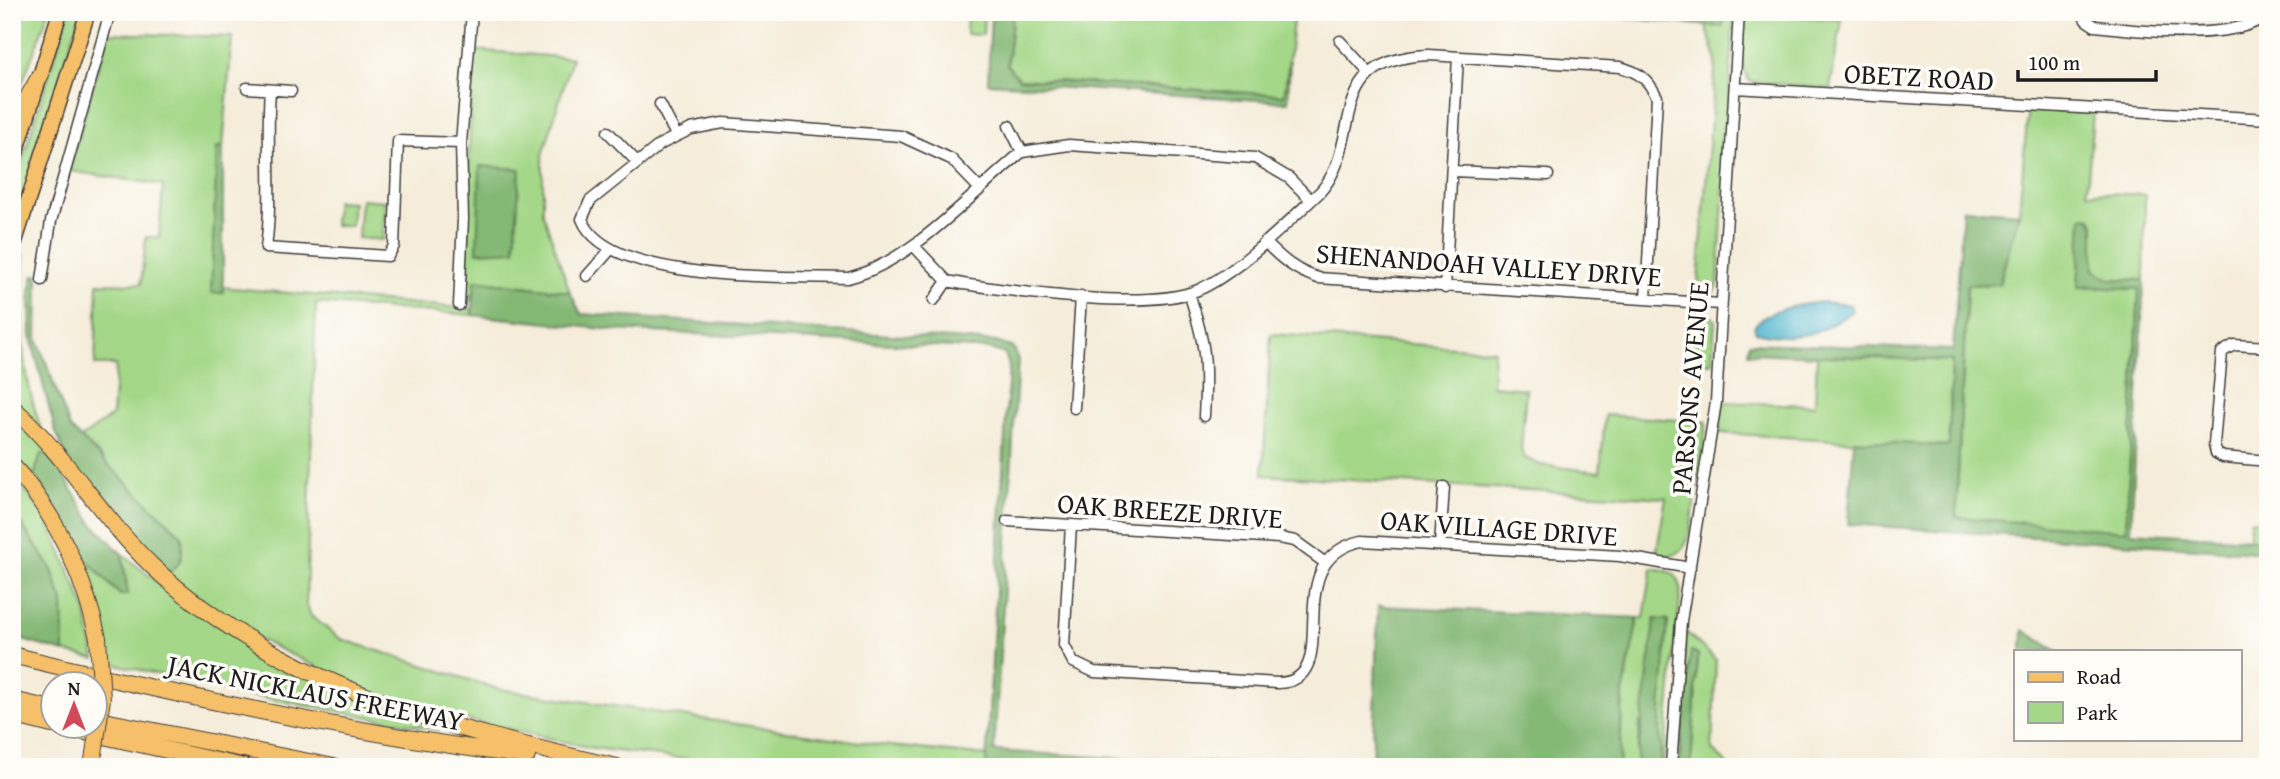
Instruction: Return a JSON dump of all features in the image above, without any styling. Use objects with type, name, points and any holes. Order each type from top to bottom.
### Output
[{"type":"highway","points":[[12,126],[41,74]]},
{"type":"highway","points":[[12,407],[150,564],[219,621],[252,642],[335,684],[407,712],[494,739],[615,767]]},
{"type":"highway","points":[[12,466],[30,485],[70,550],[89,599],[98,638],[102,699],[92,767]]},
{"type":"highway","name":"JACK NICKLAUS FREEWAY","points":[[12,655],[172,693],[334,726],[615,767]]},
{"type":"highway","points":[[12,700],[38,706]]},
{"type":"highway","points":[[12,715],[38,722]]},
{"type":"highway","points":[[108,722],[334,767]]},
{"type":"highway","points":[[108,737],[244,767]]},
{"type":"main road","points":[[12,166],[60,12]]},
{"type":"main road","points":[[12,251],[88,12]]},
{"type":"street","points":[[41,280],[51,221],[110,12]]},
{"type":"street","points":[[459,305],[463,219],[461,143],[472,12]]},
{"type":"street","name":"PARSONS AVENUE","points":[[1671,767],[1678,645],[1716,402],[1739,12]]},
{"type":"street","points":[[2084,16],[2098,26],[2213,33],[2242,28],[2268,13]]},
{"type":"street","points":[[1340,40],[1370,74]]},
{"type":"street","points":[[914,246],[947,281],[1005,290],[1148,300],[1170,299],[1200,290],[1265,242],[1331,180],[1338,165],[1351,101],[1370,74],[1413,56],[1620,66],[1636,71],[1649,82],[1657,97],[1646,299]]},
{"type":"street","points":[[1445,288],[1458,57]]},
{"type":"street","points":[[247,88],[291,91]]},
{"type":"street","name":"OBETZ ROAD","points":[[1735,88],[2268,119]]},
{"type":"street","points":[[270,90],[267,133],[271,156],[266,248],[388,256],[392,253],[398,141],[461,143]]},
{"type":"street","points":[[660,104],[676,135]]},
{"type":"street","points":[[979,188],[951,159],[901,136],[723,123],[705,125],[676,135],[590,201],[583,222],[611,249],[637,262],[667,268],[848,278],[867,273],[914,246],[1022,152],[1069,145],[1255,158],[1289,178],[1311,200]]},
{"type":"street","points":[[1009,126],[1022,152]]},
{"type":"street","points":[[608,132],[638,163]]},
{"type":"street","points":[[1452,171],[1548,176]]},
{"type":"street","name":"SHENANDOAH VALLEY DRIVE","points":[[1265,242],[1282,260],[1301,272],[1318,278],[1721,304]]},
{"type":"street","points":[[587,276],[611,249]]},
{"type":"street","points":[[934,300],[947,281]]},
{"type":"street","points":[[1189,293],[1208,362],[1204,416]]},
{"type":"street","points":[[1074,408],[1081,296]]},
{"type":"street","points":[[2268,347],[2234,345],[2225,348],[2220,356],[2214,444],[2216,453],[2223,457],[2268,461]]},
{"type":"street","points":[[1440,545],[1444,487]]},
{"type":"street","name":"OAK BREEZE DRIVE","points":[[1007,521],[1279,538],[1295,541],[1324,562]]},
{"type":"street","points":[[1071,525],[1064,638],[1066,651],[1073,662],[1094,672],[1290,681],[1303,674],[1312,653],[1317,579],[1324,562]]},
{"type":"street","name":"OAK VILLAGE DRIVE","points":[[1324,562],[1345,546],[1362,541],[1620,556],[1690,568]]},
{"type":"green space","points":[[12,12],[49,12],[12,110]]},
{"type":"green space","points":[[69,12],[81,12],[12,230],[12,192]]},
{"type":"green space","points":[[991,12],[1013,12],[1007,65],[1019,79],[1284,95],[1290,60],[1288,102],[988,83]]},
{"type":"green space","points":[[1013,12],[1294,12],[1285,95],[1019,79],[1007,65]]},
{"type":"green space","points":[[1553,12],[1684,12],[1723,16],[1723,27]]},
{"type":"green space","points":[[1712,12],[1734,12],[1718,285],[1712,294],[1697,295],[1716,59],[1706,25],[1723,26],[1723,16]]},
{"type":"green space","points":[[967,13],[984,14],[983,35],[966,34]]},
{"type":"green space","points":[[1745,13],[1842,20],[1830,89],[1749,81],[1741,62]]},
{"type":"green space","points":[[108,33],[232,37],[223,147],[217,148],[212,293],[222,293],[222,287],[472,309],[472,315],[316,303],[306,604],[311,616],[341,639],[498,689],[881,745],[987,756],[987,765],[1013,767],[752,767],[592,748],[433,712],[374,694],[260,640],[165,575],[102,458],[81,438],[112,416],[116,365],[95,365],[98,283],[141,284],[146,237],[159,237],[163,185],[69,171]]},
{"type":"green space","points":[[472,50],[572,58],[543,155],[543,213],[570,292],[475,280],[473,302],[466,291]]},
{"type":"green space","points":[[2028,109],[2093,112],[2087,192],[2145,195],[2144,280],[2110,279],[2094,270],[2094,224],[2083,217],[2078,287],[2139,289],[2126,532],[1956,518],[1967,285],[1999,284],[2019,213]]},
{"type":"green space","points":[[217,147],[223,147],[223,293],[211,293]]},
{"type":"green space","points":[[480,166],[520,169],[515,250],[477,252]]},
{"type":"green space","points":[[361,199],[385,201],[383,240],[358,238]]},
{"type":"green space","points":[[336,201],[353,202],[351,226],[334,225]]},
{"type":"green space","points":[[1963,209],[2019,213],[1999,284],[1967,285],[1956,517],[2126,531],[2139,289],[2078,287],[2082,217],[2091,218],[2094,224],[2094,270],[2110,279],[2144,280],[2131,532],[2268,540],[2268,553],[1848,524],[1854,440],[1949,446],[1952,361],[1748,353],[1749,343],[1953,350]]},
{"type":"green space","points":[[20,254],[24,255],[21,307],[24,356],[33,404],[50,453],[41,455],[34,476],[12,455],[12,279]]},
{"type":"green space","points":[[34,275],[38,275],[37,338],[70,428],[182,536],[179,564],[165,575],[71,468],[55,430],[31,338],[30,291]]},
{"type":"green space","points":[[475,280],[570,292],[581,314],[996,342],[1014,348],[1018,359],[994,751],[1291,767],[986,765],[1009,366],[1005,354],[990,349],[613,330],[472,315]]},
{"type":"green space","points":[[1695,310],[1708,312],[1715,321],[1712,363],[1690,362]]},
{"type":"green space","points":[[1271,334],[1494,350],[1492,386],[1526,389],[1521,450],[1525,458],[1540,465],[1600,472],[1605,415],[1707,422],[1690,533],[1685,545],[1679,552],[1669,556],[1656,555],[1666,498],[1263,475]]},
{"type":"green space","points":[[1817,355],[1952,360],[1949,447],[1719,433],[1722,402],[1815,405]]},
{"type":"green space","points":[[50,453],[92,523],[122,554],[128,594],[120,595],[81,554],[59,511],[34,476],[41,454]]},
{"type":"green space","points":[[12,473],[47,519],[85,607],[95,659],[64,652],[63,602],[51,568],[12,510]]},
{"type":"green space","points":[[12,510],[51,568],[63,602],[64,652],[12,637]]},
{"type":"green space","points":[[2250,520],[2268,521],[2268,540],[2249,540]]},
{"type":"green space","points":[[81,554],[120,595],[128,594],[122,554],[175,596],[247,643],[441,726],[440,730],[222,690],[107,662],[97,603]]},
{"type":"green space","points":[[1652,568],[1674,575],[1681,588],[1663,767],[1660,725],[1640,722],[1636,767],[1619,767],[1623,694],[1638,618],[1644,618]]},
{"type":"green space","points":[[1378,606],[1638,618],[1623,694],[1619,767],[1372,767]]},
{"type":"green space","points":[[1655,619],[1668,620],[1660,725],[1661,767],[1636,767]]},
{"type":"green space","points":[[2023,630],[2055,650],[2022,650]]},
{"type":"green space","points":[[1686,632],[1716,660],[1712,750],[1731,767],[1691,767],[1698,654],[1691,651],[1678,767]]},
{"type":"green space","points":[[1691,651],[1698,654],[1691,767],[1679,767]]},
{"type":"water","points":[[1821,302],[1851,305],[1853,311],[1829,326],[1807,334],[1783,336],[1756,332],[1754,327],[1766,316],[1794,306]]}]
